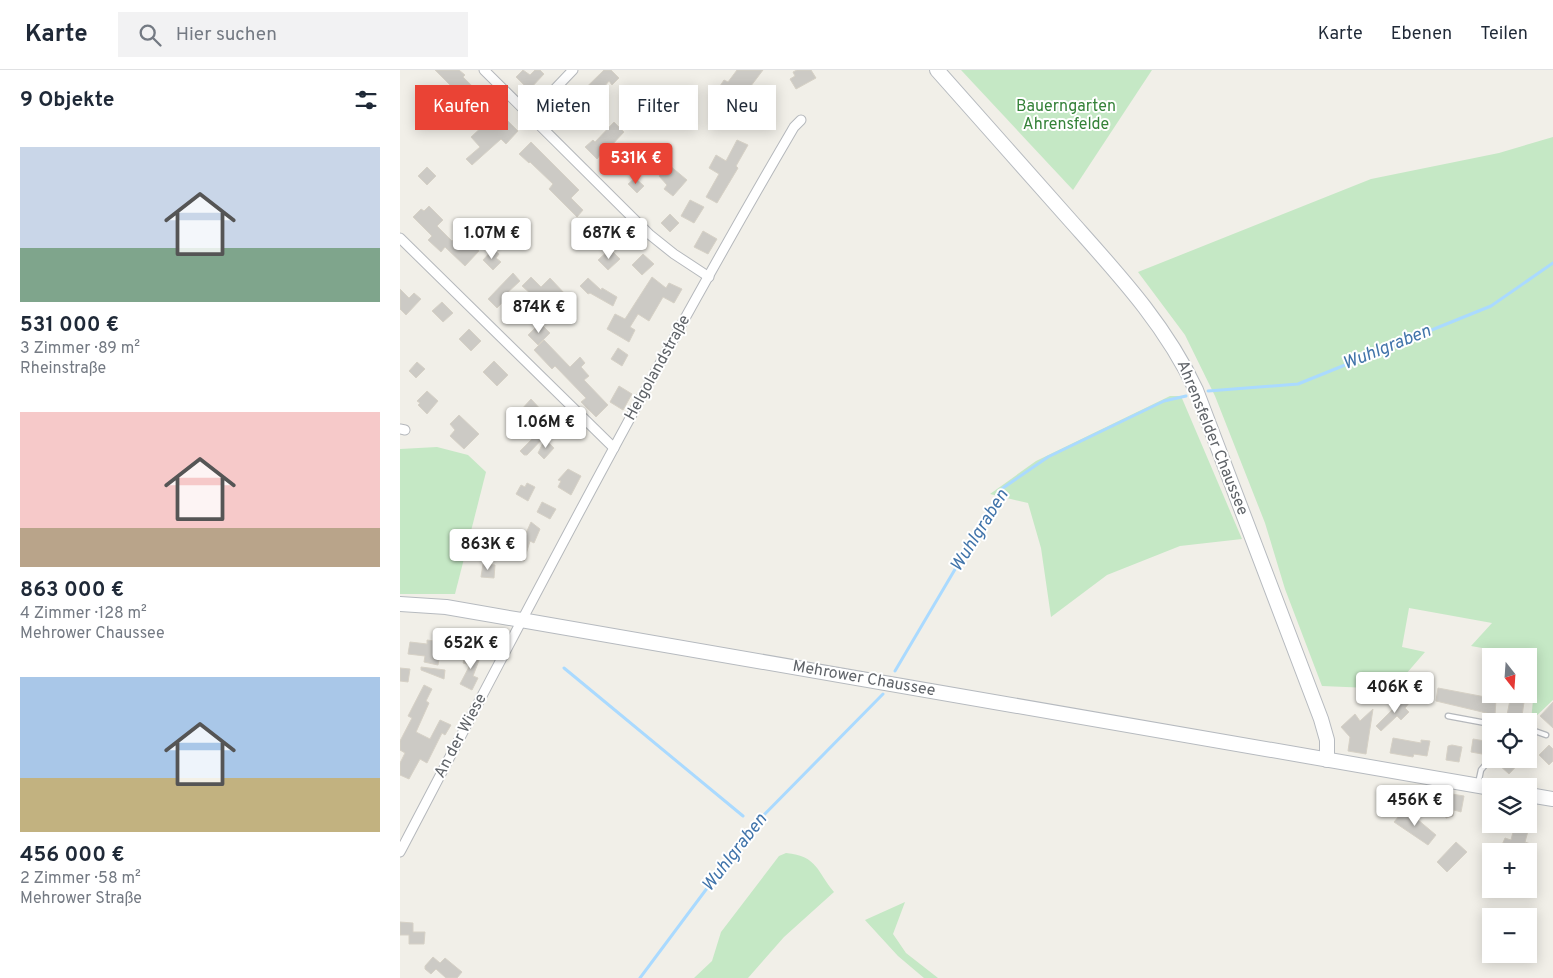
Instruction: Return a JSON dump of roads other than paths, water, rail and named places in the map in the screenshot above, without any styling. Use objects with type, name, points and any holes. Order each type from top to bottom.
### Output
[{"type":"main road","name":"Ahrensfelder Chaussee","points":[[936,70],[1110,265],[1153,316],[1170,340],[1196,390],[1321,719],[1327,740],[1327,760]]},
{"type":"main road","name":"Mehrower Chaussee","points":[[400,604],[446,608],[521,620],[1482,787]]},
{"type":"main road","points":[[1537,796],[1553,799]]},
{"type":"street","points":[[484,70],[518,103]]},
{"type":"street","points":[[559,85],[573,70]]},
{"type":"street","name":"Helgolandstraße","points":[[521,620],[709,277],[790,135],[801,120]]},
{"type":"street","points":[[545,130],[649,234],[674,254],[709,277]]},
{"type":"street","points":[[400,238],[614,448]]},
{"type":"street","name":"An der Wiese","points":[[400,852],[521,620]]},
{"type":"lane","points":[[1448,716],[1482,722]]},
{"type":"lane","points":[[1537,732],[1546,735]]},
{"type":"waterway","name":"Wuhlgraben","points":[[1208,391],[1298,384],[1491,306],[1553,263]]},
{"type":"waterway","name":"Wuhlgraben","points":[[895,671],[1003,488],[1048,457],[1164,401],[1186,396]]},
{"type":"waterway","points":[[564,668],[743,816]]},
{"type":"waterway","name":"Wuhlgraben","points":[[640,978],[755,824],[883,694]]},
{"type":"park label","name":"Bauerngarten Ahrensfelde","points":[[1066,116]]}]
